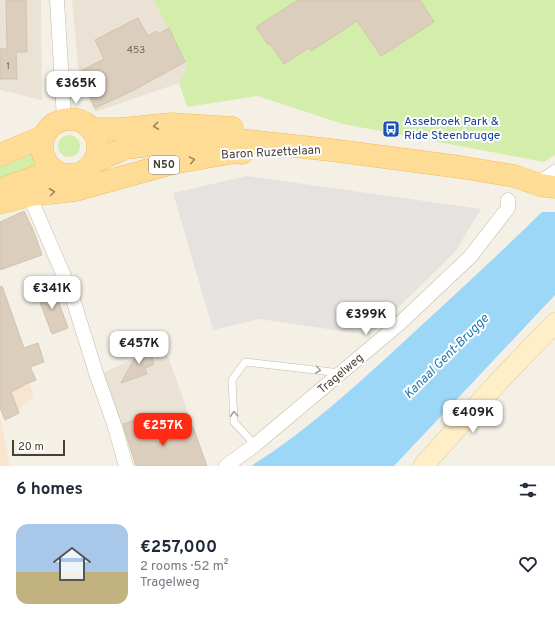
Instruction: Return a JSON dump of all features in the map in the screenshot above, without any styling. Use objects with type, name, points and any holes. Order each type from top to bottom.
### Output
[{"type":"main road","name":"N50","points":[[64,119],[74,119],[84,122],[92,129]]},
{"type":"main road","points":[[0,190],[53,170],[45,161],[42,149],[44,137],[48,129],[64,119]]},
{"type":"main road","name":"Baron Ruzettelaan","points":[[92,129],[122,129],[171,124],[289,132],[331,150]]},
{"type":"main road","points":[[92,129],[97,139],[98,151],[94,162]]},
{"type":"main road","points":[[0,155],[44,137]]},
{"type":"main road","name":"Baron Ruzettelaan","points":[[94,162],[126,148],[172,143],[239,140],[331,150],[474,169],[514,176],[546,186]]},
{"type":"main road","name":"Baron Ruzettelaan","points":[[0,203],[30,195],[76,190],[173,163],[235,152],[286,154],[331,150]]},
{"type":"main road","name":"N50","points":[[53,170],[64,174],[75,174],[86,170],[94,162]]},
{"type":"street","points":[[57,0],[64,119]]},
{"type":"street","points":[[546,186],[555,172]]},
{"type":"street","name":"Tragelweg","points":[[226,466],[256,445],[399,324],[470,257],[508,208],[508,200]]},
{"type":"street","points":[[33,204],[70,290],[115,427],[126,466]]},
{"type":"street","points":[[422,466],[500,380],[555,323]]},
{"type":"lane","points":[[256,445],[234,422],[232,380],[245,362],[342,373]]},
{"type":"shaded area","points":[[0,0],[41,0],[42,100],[0,90]]},
{"type":"shaded area","points":[[72,0],[154,0],[185,62],[187,69],[179,83],[95,112],[79,75]]},
{"type":"shaded area","points":[[247,176],[481,209],[455,252],[370,335],[259,319],[213,330],[173,193]]},
{"type":"shaded area","points":[[0,321],[27,374],[34,397],[5,420],[0,408]]},
{"type":"shaded area","points":[[164,345],[207,466],[136,466],[103,373]]},
{"type":"shaded area","points":[[0,416],[10,466],[0,466]]},
{"type":"green space","points":[[154,0],[555,0],[555,155],[544,162],[343,124],[257,96],[187,107],[179,83],[187,69]]},
{"type":"green space","points":[[65,135],[73,135],[80,142],[80,150],[73,157],[65,157],[58,150],[58,142]]},
{"type":"green space","points":[[32,149],[34,160],[39,169],[0,185],[0,162]]},
{"type":"water","name":"Kanaal Gent-Brugge","points":[[542,212],[555,212],[555,295],[394,466],[251,466],[290,440],[345,395]]},
{"type":"building","points":[[6,0],[26,0],[27,52],[16,52],[17,79],[0,79],[0,49],[7,49]]},
{"type":"building","points":[[298,0],[420,0],[434,22],[381,56],[357,21],[311,51],[309,48],[284,64],[270,44],[268,45],[256,27]]},
{"type":"building","points":[[138,18],[148,36],[156,31],[158,34],[169,28],[185,62],[132,91],[95,108],[82,79],[81,71],[104,59],[95,40]]},
{"type":"building","points":[[24,211],[34,232],[42,255],[0,270],[0,222]]},
{"type":"building","points":[[2,286],[24,348],[38,343],[44,362],[30,367],[36,380],[11,392],[19,413],[5,420],[0,408],[0,287]]},
{"type":"building","points":[[53,286],[68,328],[52,334],[36,292]]},
{"type":"building","points":[[148,347],[154,364],[145,368],[147,374],[121,383],[139,350]]},
{"type":"building","points":[[147,416],[157,443],[193,427],[207,466],[136,466],[123,424]]},
{"type":"place","name":"Assebroek Park & Ride Steenbrugge","points":[[391,129]]}]
